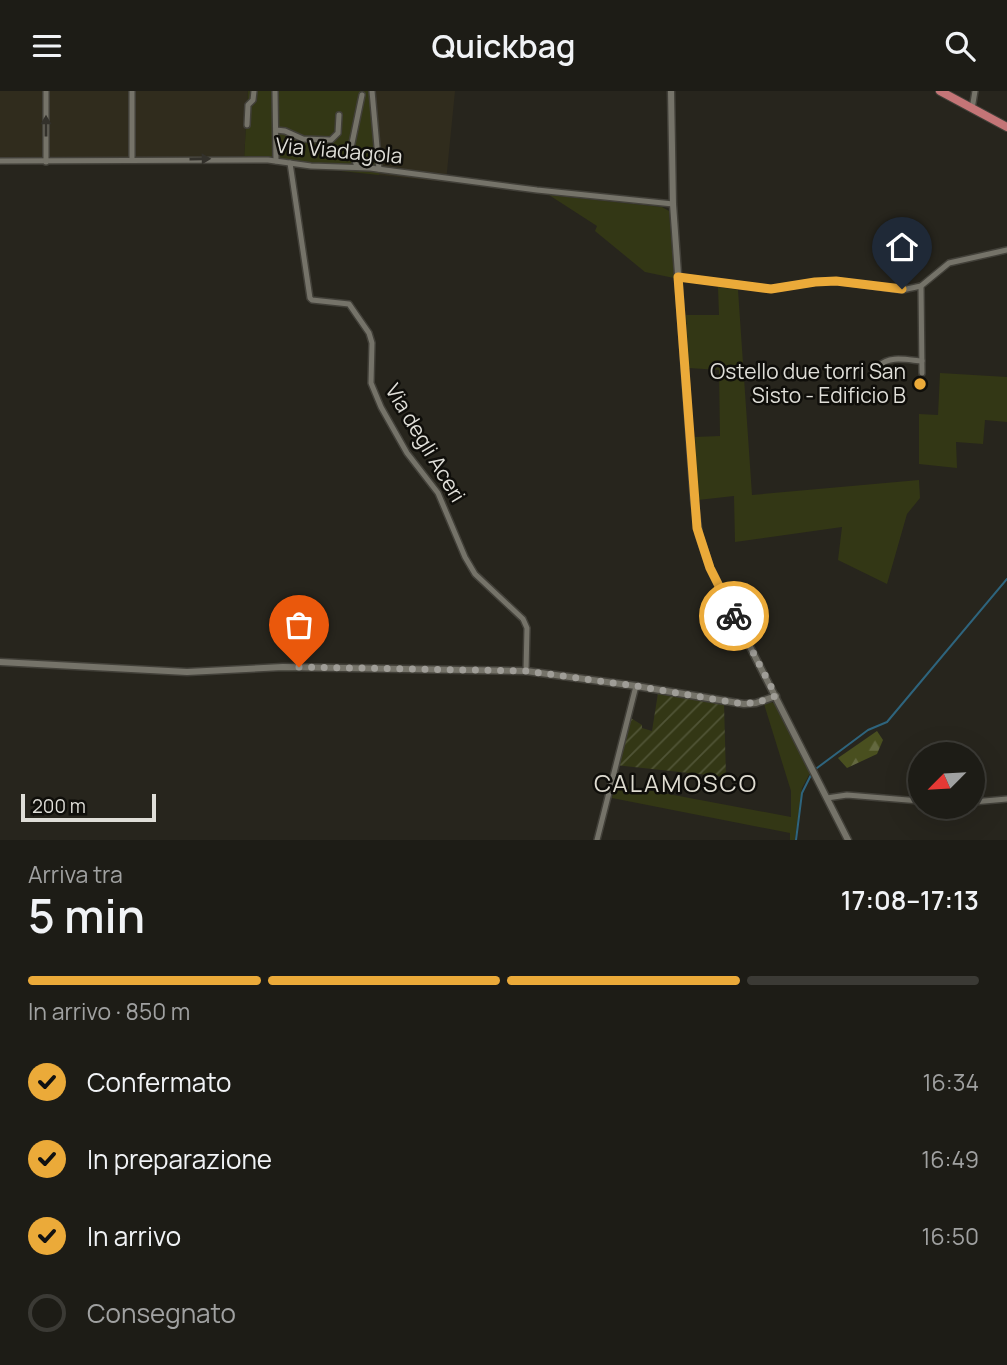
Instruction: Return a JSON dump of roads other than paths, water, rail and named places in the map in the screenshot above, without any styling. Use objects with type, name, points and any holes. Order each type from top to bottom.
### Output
[{"type":"main road","points":[[940,91],[1007,127]]},
{"type":"street","points":[[46,91],[46,162]]},
{"type":"street","points":[[132,91],[132,160]]},
{"type":"street","points":[[247,125],[248,105],[253,100],[254,91]]},
{"type":"street","points":[[275,91],[276,161]]},
{"type":"street","points":[[372,91],[379,169]]},
{"type":"street","points":[[671,91],[673,204],[694,499],[700,541],[710,568],[848,840]]},
{"type":"street","points":[[972,109],[975,91]]},
{"type":"street","points":[[357,167],[351,148],[362,95]]},
{"type":"street","points":[[276,130],[303,139],[331,140],[338,133],[339,115]]},
{"type":"street","name":"Via Viadagola","points":[[0,161],[276,161],[379,169],[537,190],[673,204]]},
{"type":"street","name":"Via degli Aceri","points":[[290,163],[310,298],[349,304],[363,323],[372,343],[370,372],[375,395],[406,451],[438,493],[475,574],[526,623],[526,671]]},
{"type":"street","points":[[678,277],[771,289],[836,281],[902,289],[921,286],[949,263],[1007,250]]},
{"type":"street","points":[[921,286],[922,373]]},
{"type":"street","points":[[879,366],[890,359],[922,361]]},
{"type":"street","points":[[0,662],[187,672],[283,667],[526,671],[744,704],[776,696]]},
{"type":"street","points":[[597,840],[636,686]]},
{"type":"street","points":[[827,798],[847,795],[908,800]]},
{"type":"street","points":[[985,801],[1007,799]]},
{"type":"waterway","points":[[817,768],[868,730],[887,722],[1007,579]]},
{"type":"waterway","points":[[796,840],[802,793],[811,775]]},
{"type":"place","name":"Ostello due torri San Sisto - Edificio B","points":[[920,384]]},
{"type":"district","name":"CALAMOSCO","points":[[676,784]]}]
